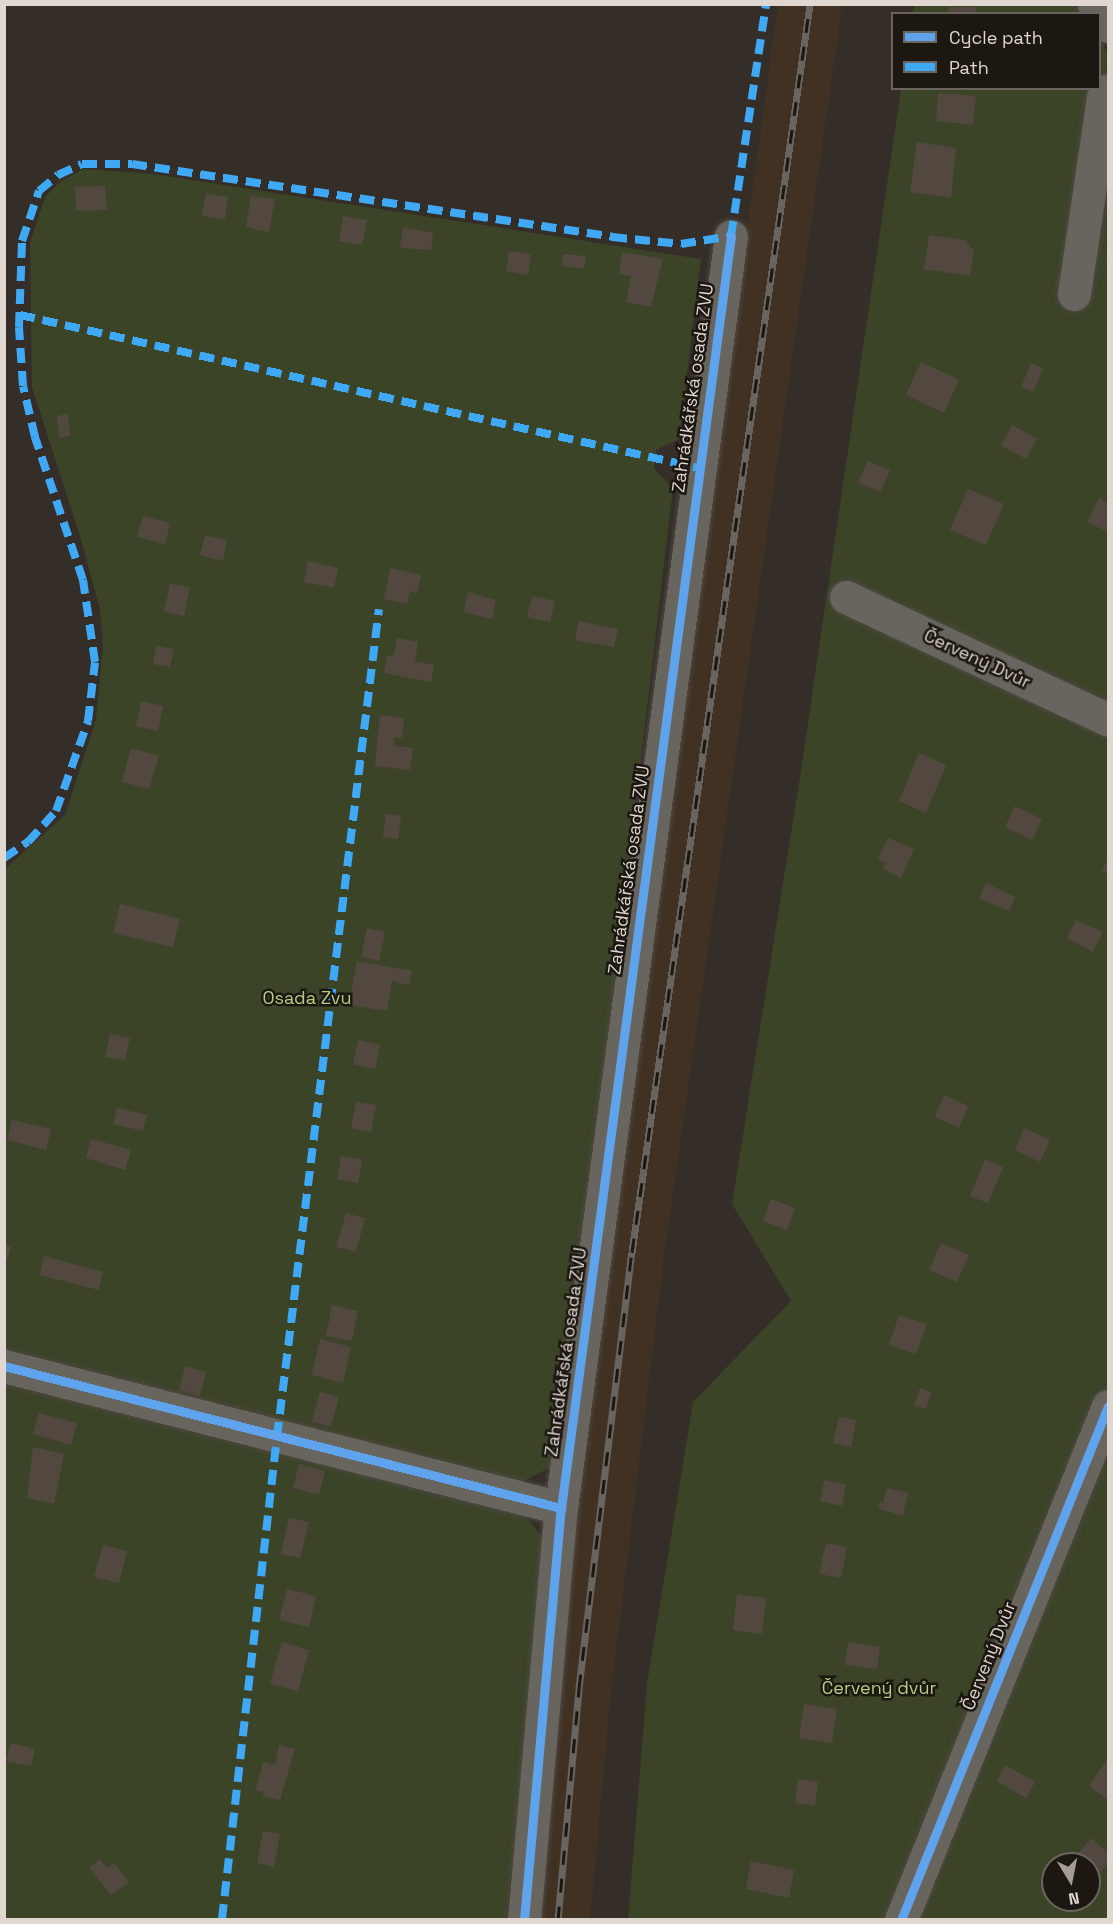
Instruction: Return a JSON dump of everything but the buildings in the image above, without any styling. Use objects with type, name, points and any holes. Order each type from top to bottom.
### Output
[{"type":"street","points":[[1074,294],[1103,98],[1108,90]]},
{"type":"street","name":"Zahrádkářská osada ZVU","points":[[524,1920],[561,1508],[731,236]]},
{"type":"street","name":"Červený Dvůr","points":[[846,597],[1108,720]]},
{"type":"street","points":[[4,1366],[561,1508]]},
{"type":"street","name":"Červený Dvůr","points":[[901,1920],[1108,1406]]},
{"type":"shaded area","points":[[778,5],[842,5],[664,1256],[611,1692],[590,1919],[526,1920],[547,1685]]},
{"type":"green space","points":[[915,4],[1076,5],[1081,12],[913,12]]},
{"type":"green space","name":"Červený dvůr","points":[[1101,41],[1108,53],[1108,1919],[628,1920],[647,1684],[693,1402],[791,1301],[732,1204],[802,764],[901,90],[1101,90]]},
{"type":"green space","name":"Osada Zvu","points":[[83,169],[153,174],[701,259],[679,439],[656,450],[654,468],[673,489],[557,1464],[522,1482],[518,1508],[548,1544],[506,1919],[5,1919],[4,870],[65,815],[96,720],[103,644],[100,609],[80,536],[32,387],[30,243],[45,197],[61,181]]},
{"type":"railway","points":[[558,1920],[579,1688],[632,1252],[810,4]]},
{"type":"marked path","points":[[4,858],[28,842],[56,811],[88,721],[95,662],[83,580],[35,437],[23,386],[19,327],[22,241],[39,191],[58,175],[82,164],[132,164],[612,237],[681,244],[731,236],[766,4]]},
{"type":"marked path","points":[[20,315],[699,468]]},
{"type":"marked path","points":[[222,1919],[277,1437],[379,609]]},
{"type":"cycle path","points":[[524,1920],[561,1508],[731,236]]},
{"type":"cycle path","points":[[4,1366],[561,1508]]},
{"type":"cycle path","points":[[901,1920],[1108,1406]]}]
